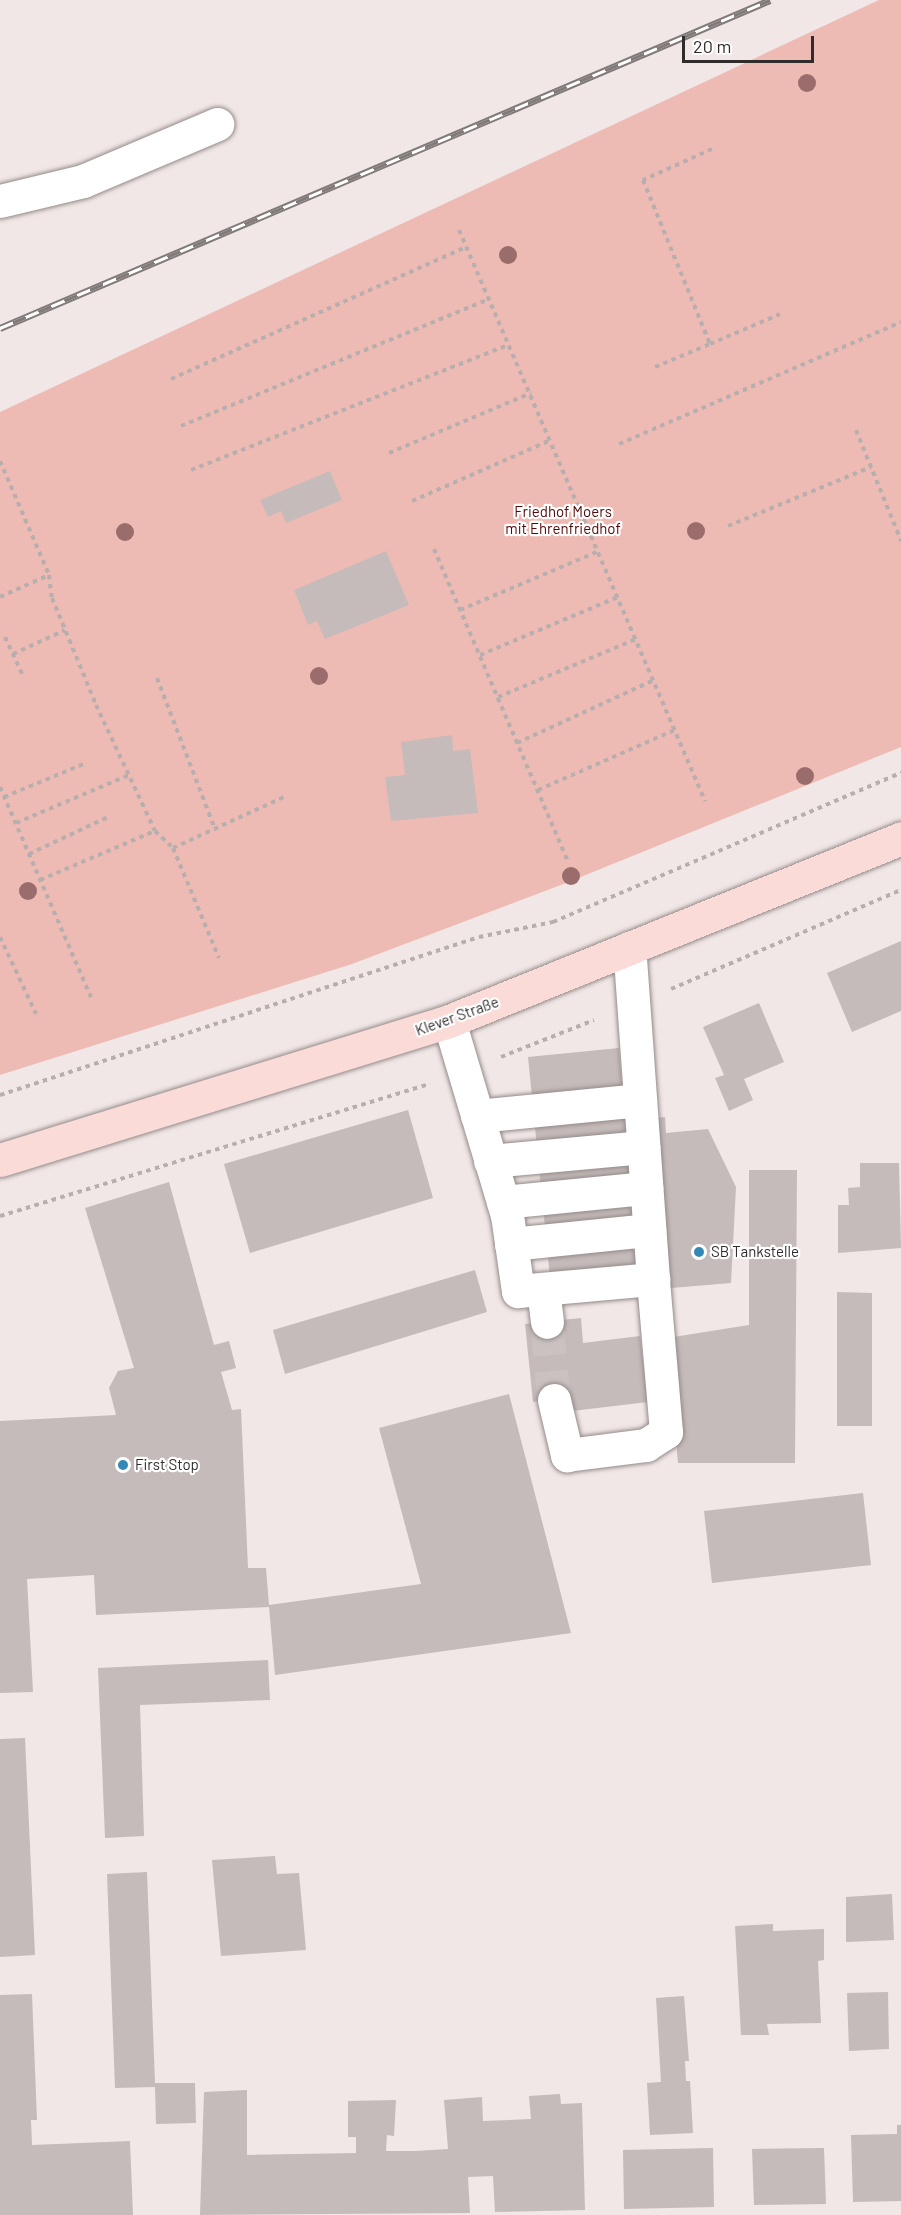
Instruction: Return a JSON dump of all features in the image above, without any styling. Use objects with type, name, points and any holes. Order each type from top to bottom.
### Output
[{"type":"main road","name":"Klever Straße","points":[[0,1160],[449,1021],[901,838]]},
{"type":"lane","points":[[0,201],[83,181],[217,124]]},
{"type":"lane","points":[[554,1400],[567,1455],[646,1445],[666,1432],[628,948]]},
{"type":"lane","points":[[449,1021],[503,1202],[518,1291],[653,1279]]},
{"type":"lane","points":[[477,1116],[640,1100]]},
{"type":"lane","points":[[490,1161],[643,1147]]},
{"type":"lane","points":[[503,1202],[646,1188]]},
{"type":"lane","points":[[511,1244],[649,1230]]},
{"type":"lane","points":[[543,1289],[547,1322]]},
{"type":"path","points":[[710,344],[643,180],[712,149]]},
{"type":"path","points":[[459,230],[705,801]]},
{"type":"path","points":[[171,379],[466,248]]},
{"type":"path","points":[[181,426],[489,298]]},
{"type":"path","points":[[655,367],[780,314]]},
{"type":"path","points":[[619,444],[901,322]]},
{"type":"path","points":[[191,470],[509,345]]},
{"type":"path","points":[[389,453],[531,393]]},
{"type":"path","points":[[856,430],[901,541]]},
{"type":"path","points":[[412,501],[551,440]]},
{"type":"path","points":[[0,461],[49,575],[52,598],[65,630],[155,831],[172,848],[219,958]]},
{"type":"path","points":[[728,526],[871,467]]},
{"type":"path","points":[[434,549],[568,861]]},
{"type":"path","points":[[460,610],[599,551]]},
{"type":"path","points":[[0,597],[49,575]]},
{"type":"path","points":[[480,655],[618,597]]},
{"type":"path","points":[[13,654],[65,630]]},
{"type":"path","points":[[4,637],[24,678]]},
{"type":"path","points":[[498,697],[636,639]]},
{"type":"path","points":[[157,678],[215,829]]},
{"type":"path","points":[[517,743],[654,680]]},
{"type":"path","points":[[538,790],[675,730]]},
{"type":"path","points":[[4,797],[86,763]]},
{"type":"path","points":[[0,1095],[478,938],[553,922],[901,772]]},
{"type":"path","points":[[16,823],[129,775]]},
{"type":"path","points":[[0,787],[91,997]]},
{"type":"path","points":[[172,848],[284,797]]},
{"type":"path","points":[[29,854],[108,817]]},
{"type":"path","points":[[40,880],[155,831]]},
{"type":"path","points":[[0,937],[36,1014]]},
{"type":"green space","name":"Friedhof Moers mit Ehrenfriedhof","points":[[879,0],[901,0],[901,747],[566,883],[352,964],[0,1075],[0,412]]},
{"type":"building","points":[[330,471],[342,500],[286,523],[281,511],[268,517],[260,500]]},
{"type":"building","points":[[386,551],[409,605],[325,639],[317,621],[308,625],[294,590]]},
{"type":"building","points":[[452,735],[453,751],[470,749],[478,813],[391,821],[385,777],[405,775],[401,742]]},
{"type":"building","points":[[901,941],[901,1011],[852,1032],[827,973]]},
{"type":"building","points":[[759,1003],[784,1062],[744,1079],[753,1100],[729,1111],[715,1078],[724,1075],[703,1027]]},
{"type":"building","points":[[619,1048],[625,1121],[665,1117],[666,1133],[708,1129],[736,1187],[731,1283],[552,1298],[528,1057]]},
{"type":"building","points":[[408,1110],[433,1198],[250,1253],[224,1164]]},
{"type":"building","points":[[860,1163],[899,1163],[901,1248],[838,1253],[838,1205],[849,1205],[848,1188],[860,1187]]},
{"type":"building","points":[[749,1170],[797,1170],[795,1463],[678,1463],[667,1338],[749,1325]]},
{"type":"building","points":[[169,1182],[214,1345],[229,1341],[236,1368],[221,1372],[232,1410],[241,1409],[248,1568],[266,1568],[269,1605],[421,1584],[379,1428],[509,1394],[571,1633],[275,1675],[269,1607],[96,1615],[94,1575],[27,1579],[33,1692],[0,1693],[0,1421],[116,1415],[109,1388],[118,1371],[134,1368],[85,1208]]},
{"type":"building","points":[[475,1270],[487,1312],[285,1374],[273,1330]]},
{"type":"building","points":[[837,1292],[872,1293],[872,1426],[837,1426]]},
{"type":"building","points":[[581,1318],[583,1343],[640,1336],[648,1402],[572,1411],[570,1398],[533,1402],[525,1324]]},
{"type":"building","points":[[863,1493],[871,1565],[712,1583],[704,1511]]},
{"type":"building","points":[[268,1660],[270,1700],[140,1705],[144,1836],[105,1838],[98,1668]]},
{"type":"building","points":[[25,1738],[35,1955],[0,1957],[0,1739]]},
{"type":"building","points":[[275,1856],[277,1874],[299,1873],[306,1950],[221,1956],[212,1860]]},
{"type":"building","points":[[147,1872],[155,2083],[195,2083],[196,2123],[156,2124],[155,2087],[115,2088],[107,1874]]},
{"type":"building","points":[[892,1894],[894,1940],[846,1942],[846,1897]]},
{"type":"building","points":[[773,1924],[773,1931],[824,1929],[824,1960],[818,1961],[821,2023],[767,2024],[769,2035],[741,2035],[735,1926]]},
{"type":"building","points":[[888,1992],[889,2049],[849,2051],[847,1993]]},
{"type":"building","points":[[32,1994],[37,2120],[31,2120],[32,2145],[130,2141],[133,2215],[0,2215],[0,1995]]},
{"type":"building","points":[[684,1996],[689,2061],[685,2061],[686,2081],[690,2081],[693,2133],[650,2135],[647,2083],[661,2082],[656,1998]]},
{"type":"building","points":[[247,2090],[247,2155],[356,2153],[356,2137],[348,2137],[348,2101],[396,2100],[394,2136],[387,2135],[386,2151],[416,2151],[448,2149],[444,2100],[482,2097],[483,2121],[531,2119],[529,2096],[560,2094],[561,2104],[582,2103],[585,2210],[495,2212],[493,2176],[468,2177],[470,2213],[200,2215],[204,2092]]},
{"type":"building","points":[[897,2125],[901,2125],[901,2201],[853,2202],[851,2135],[897,2134]]},
{"type":"building","points":[[713,2148],[714,2207],[624,2209],[623,2150]]},
{"type":"building","points":[[824,2148],[826,2204],[754,2205],[752,2149]]},
{"type":"tunnel","points":[[547,1322],[554,1400]]},
{"type":"railway","points":[[0,328],[770,0]]},
{"type":"place","name":"SB Tankstelle","points":[[699,1252]]},
{"type":"place","name":"First Stop","points":[[123,1465]]}]
